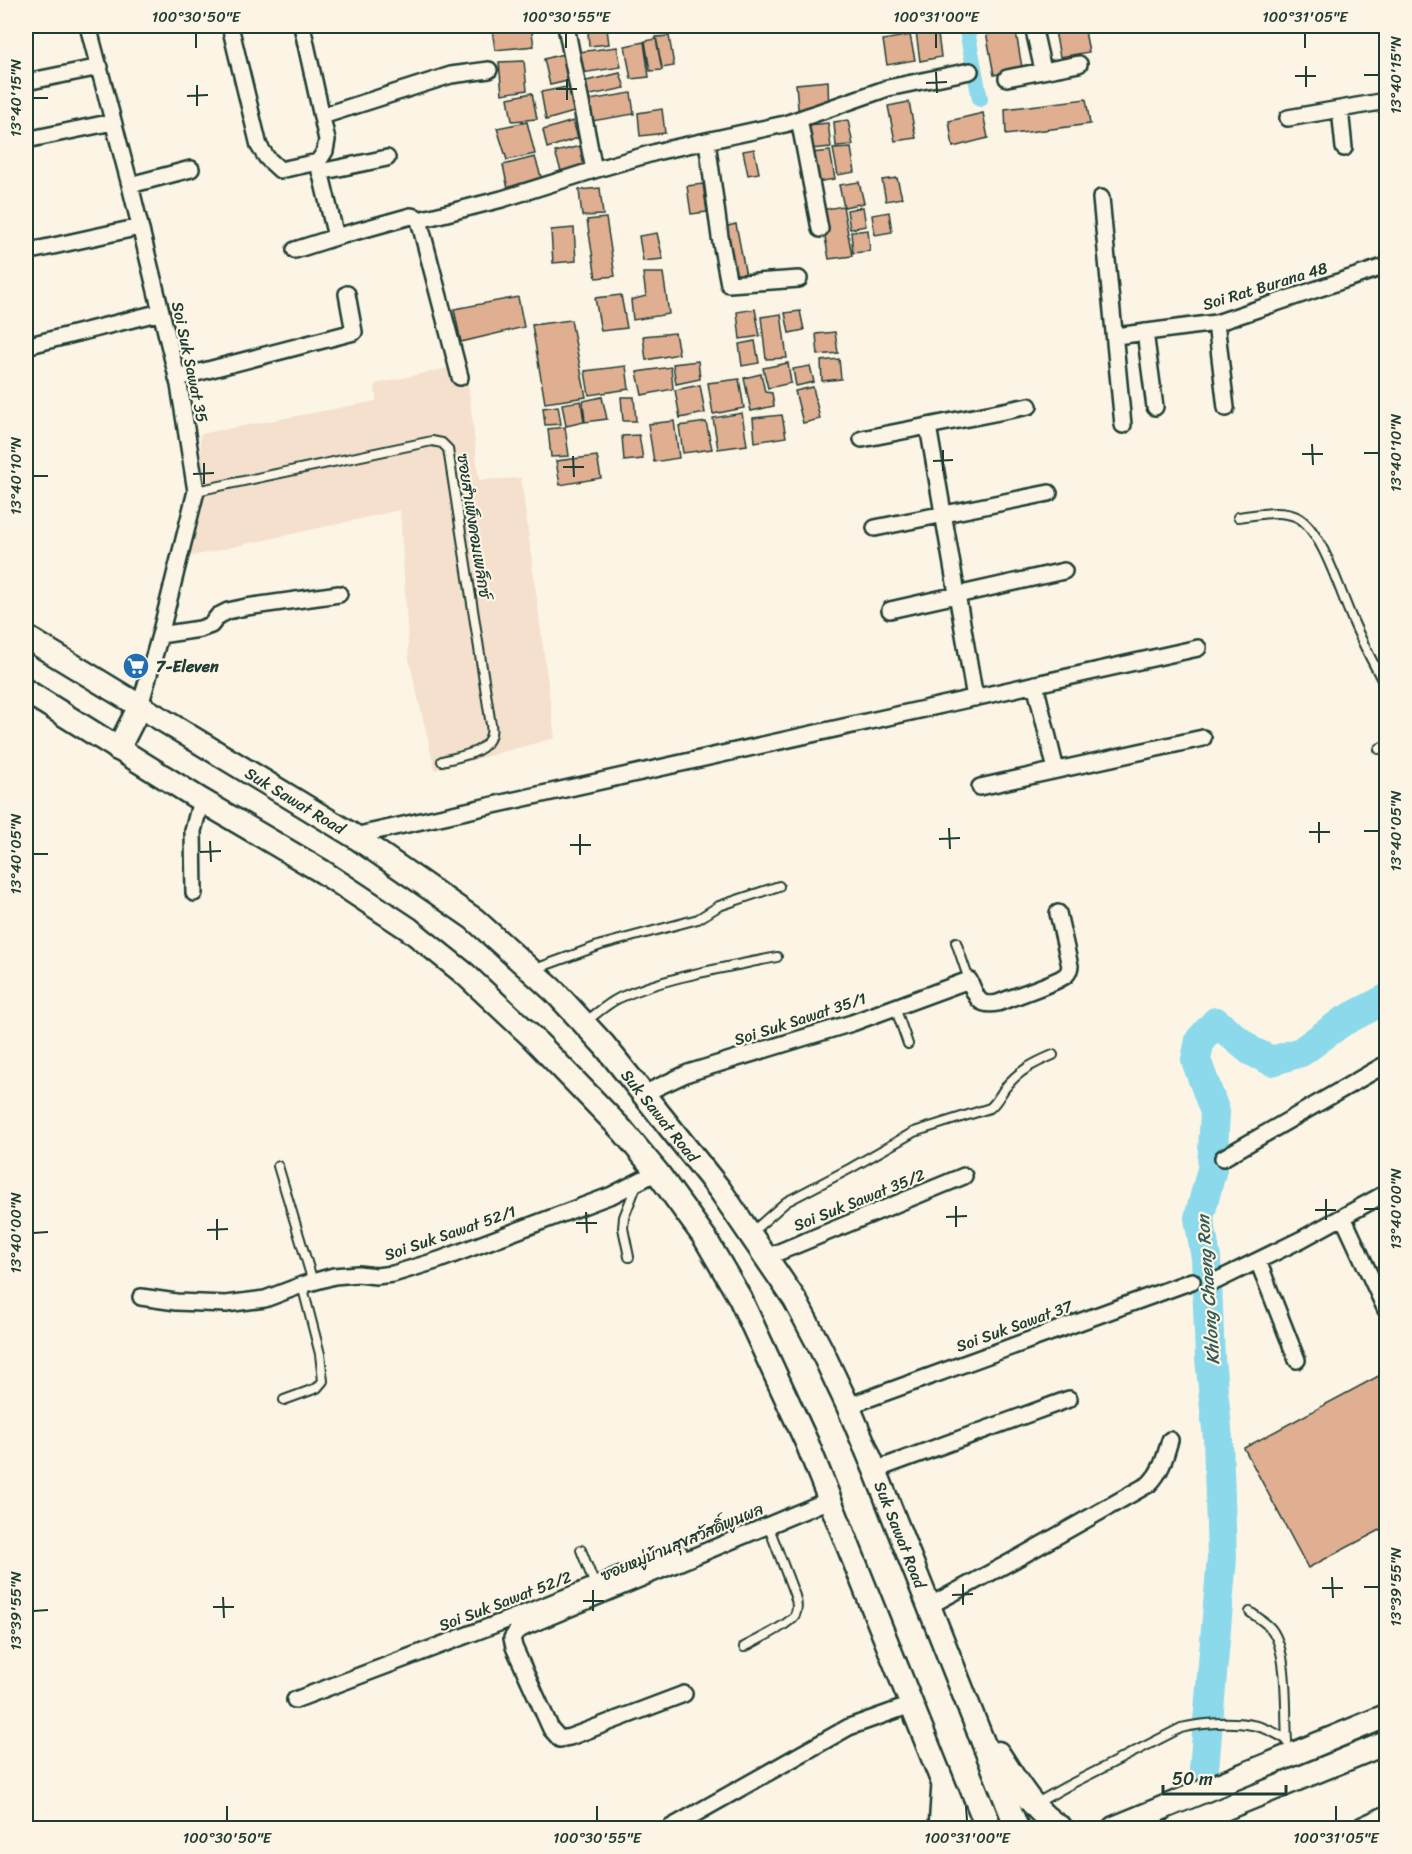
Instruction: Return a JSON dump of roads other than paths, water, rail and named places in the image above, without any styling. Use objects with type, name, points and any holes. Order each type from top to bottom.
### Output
[{"type":"main road","name":"Suk Sawat Road","points":[[26,637],[354,837],[474,919],[555,992],[584,1023],[720,1190],[795,1300],[848,1406],[875,1470],[1017,1828]]},
{"type":"main road","points":[[26,691],[201,800],[323,872],[409,929],[465,974],[531,1036],[623,1131],[647,1177],[705,1238],[740,1299],[807,1443],[961,1828]]},
{"type":"main road","points":[[118,749],[140,706]]},
{"type":"main road","points":[[1157,1828],[1224,1784],[1288,1749],[1386,1716]]},
{"type":"main road","points":[[974,1717],[1034,1805],[1048,1820],[1061,1828]]},
{"type":"main road","points":[[1178,1828],[1386,1743]]},
{"type":"main road","points":[[1114,1828],[1224,1784]]},
{"type":"main road","points":[[1364,1828],[1386,1818]]},
{"type":"street","name":"Soi Suk Sawat 35","points":[[88,26],[177,378],[196,491],[140,706]]},
{"type":"street","points":[[230,26],[259,146],[267,158],[280,170],[387,158]]},
{"type":"street","points":[[302,26],[327,140],[326,151],[319,167],[336,237]]},
{"type":"street","points":[[566,26],[594,170]]},
{"type":"street","points":[[1034,26],[1043,70]]},
{"type":"street","points":[[1007,78],[1078,64]]},
{"type":"street","points":[[26,82],[100,67]]},
{"type":"street","points":[[322,116],[451,75],[489,70]]},
{"type":"street","points":[[419,220],[502,199],[660,151],[785,124],[888,88],[970,72]]},
{"type":"street","points":[[1288,118],[1386,101]]},
{"type":"street","points":[[1340,109],[1344,148]]},
{"type":"street","points":[[799,119],[820,229]]},
{"type":"street","points":[[26,140],[113,122]]},
{"type":"street","points":[[707,141],[729,284],[799,279]]},
{"type":"street","points":[[130,185],[191,170]]},
{"type":"street","points":[[1101,198],[1124,424]]},
{"type":"street","points":[[295,250],[411,216],[416,217],[419,220],[460,377]]},
{"type":"street","points":[[26,252],[140,227]]},
{"type":"street","name":"Soi Rat Burana 48","points":[[1116,336],[1216,323],[1386,266]]},
{"type":"street","points":[[177,378],[354,332],[347,294]]},
{"type":"street","points":[[26,346],[161,312]]},
{"type":"street","points":[[1216,323],[1226,408]]},
{"type":"street","points":[[1145,332],[1155,407]]},
{"type":"street","points":[[862,440],[1029,406]]},
{"type":"street","points":[[928,426],[975,698]]},
{"type":"street","points":[[875,528],[1049,493]]},
{"type":"street","points":[[890,610],[1064,571]]},
{"type":"street","points":[[160,635],[200,629],[228,611],[339,594]]},
{"type":"street","points":[[354,837],[1198,648]]},
{"type":"street","points":[[1035,684],[1056,770]]},
{"type":"street","points":[[980,787],[1203,738]]},
{"type":"street","points":[[194,893],[193,831],[201,800]]},
{"type":"street","points":[[969,980],[977,998],[981,1003],[988,1005],[1065,976],[1070,966],[1058,913]]},
{"type":"street","name":"Soi Suk Sawat 35/1","points":[[643,1094],[688,1073],[852,1023],[969,980]]},
{"type":"street","points":[[1223,1158],[1386,1064]]},
{"type":"street","name":"Soi Suk Sawat 35/2","points":[[767,1257],[964,1176]]},
{"type":"street","name":"Soi Suk Sawat 52/1","points":[[141,1297],[176,1302],[226,1304],[265,1299],[334,1276],[393,1274],[439,1260],[612,1195],[647,1177]]},
{"type":"street","points":[[1216,1281],[1386,1193]]},
{"type":"street","points":[[1343,1217],[1386,1310]]},
{"type":"street","points":[[1258,1261],[1297,1360]]},
{"type":"street","name":"Soi Suk Sawat 37","points":[[848,1406],[1192,1281]]},
{"type":"street","points":[[875,1470],[1069,1399]]},
{"type":"street","points":[[929,1606],[1149,1484],[1158,1476],[1170,1440]]},
{"type":"street","name":"ซอยหมู่บ้านสุขสวัสดิ์พูนผล","points":[[684,1694],[570,1737],[560,1738],[551,1729],[512,1638],[527,1626],[768,1525],[828,1495]]},
{"type":"street","name":"Soi Suk Sawat 52/2","points":[[295,1700],[828,1495]]},
{"type":"street","points":[[670,1828],[849,1727],[911,1705]]},
{"type":"street","points":[[937,1828],[940,1776]]},
{"type":"lane","name":"ซอยสำเพ็งคอมเพล็กซ์","points":[[196,491],[432,441],[442,443],[448,449],[491,733],[482,749],[442,761]]},
{"type":"lane","points":[[1238,517],[1282,512],[1299,518],[1311,527],[1322,546],[1353,622],[1386,687]]},
{"type":"lane","points":[[531,970],[601,945],[698,919],[719,906],[779,886]]},
{"type":"lane","points":[[956,942],[969,980]]},
{"type":"lane","points":[[584,1023],[617,999],[642,989],[777,957]]},
{"type":"lane","points":[[895,1007],[908,1044]]},
{"type":"lane","points":[[751,1233],[786,1202],[914,1132],[990,1108],[1018,1074],[1029,1065],[1053,1055]]},
{"type":"lane","points":[[278,1166],[308,1283],[323,1381],[317,1388],[284,1400]]},
{"type":"lane","points":[[628,1257],[623,1228],[624,1217],[647,1177]]},
{"type":"lane","points":[[744,1647],[788,1622],[795,1615],[797,1606],[768,1525]]},
{"type":"lane","points":[[581,1550],[595,1586]]},
{"type":"lane","points":[[1250,1612],[1270,1628],[1277,1638],[1282,1654],[1288,1749]]},
{"type":"lane","points":[[1034,1805],[1162,1737],[1196,1724],[1252,1725],[1272,1731],[1288,1749]]},
{"type":"waterway","points":[[966,26],[980,99]]},
{"type":"waterway","name":"Khlong Chaeng Ron","points":[[1204,1769],[1222,1558],[1218,1439],[1210,1358],[1206,1258],[1199,1218],[1212,1169],[1215,1112],[1196,1060],[1200,1040],[1216,1022],[1251,1051],[1272,1061],[1301,1052],[1342,1022],[1386,999]]},
{"type":"place","name":"7-Eleven","points":[[136,666]]}]
